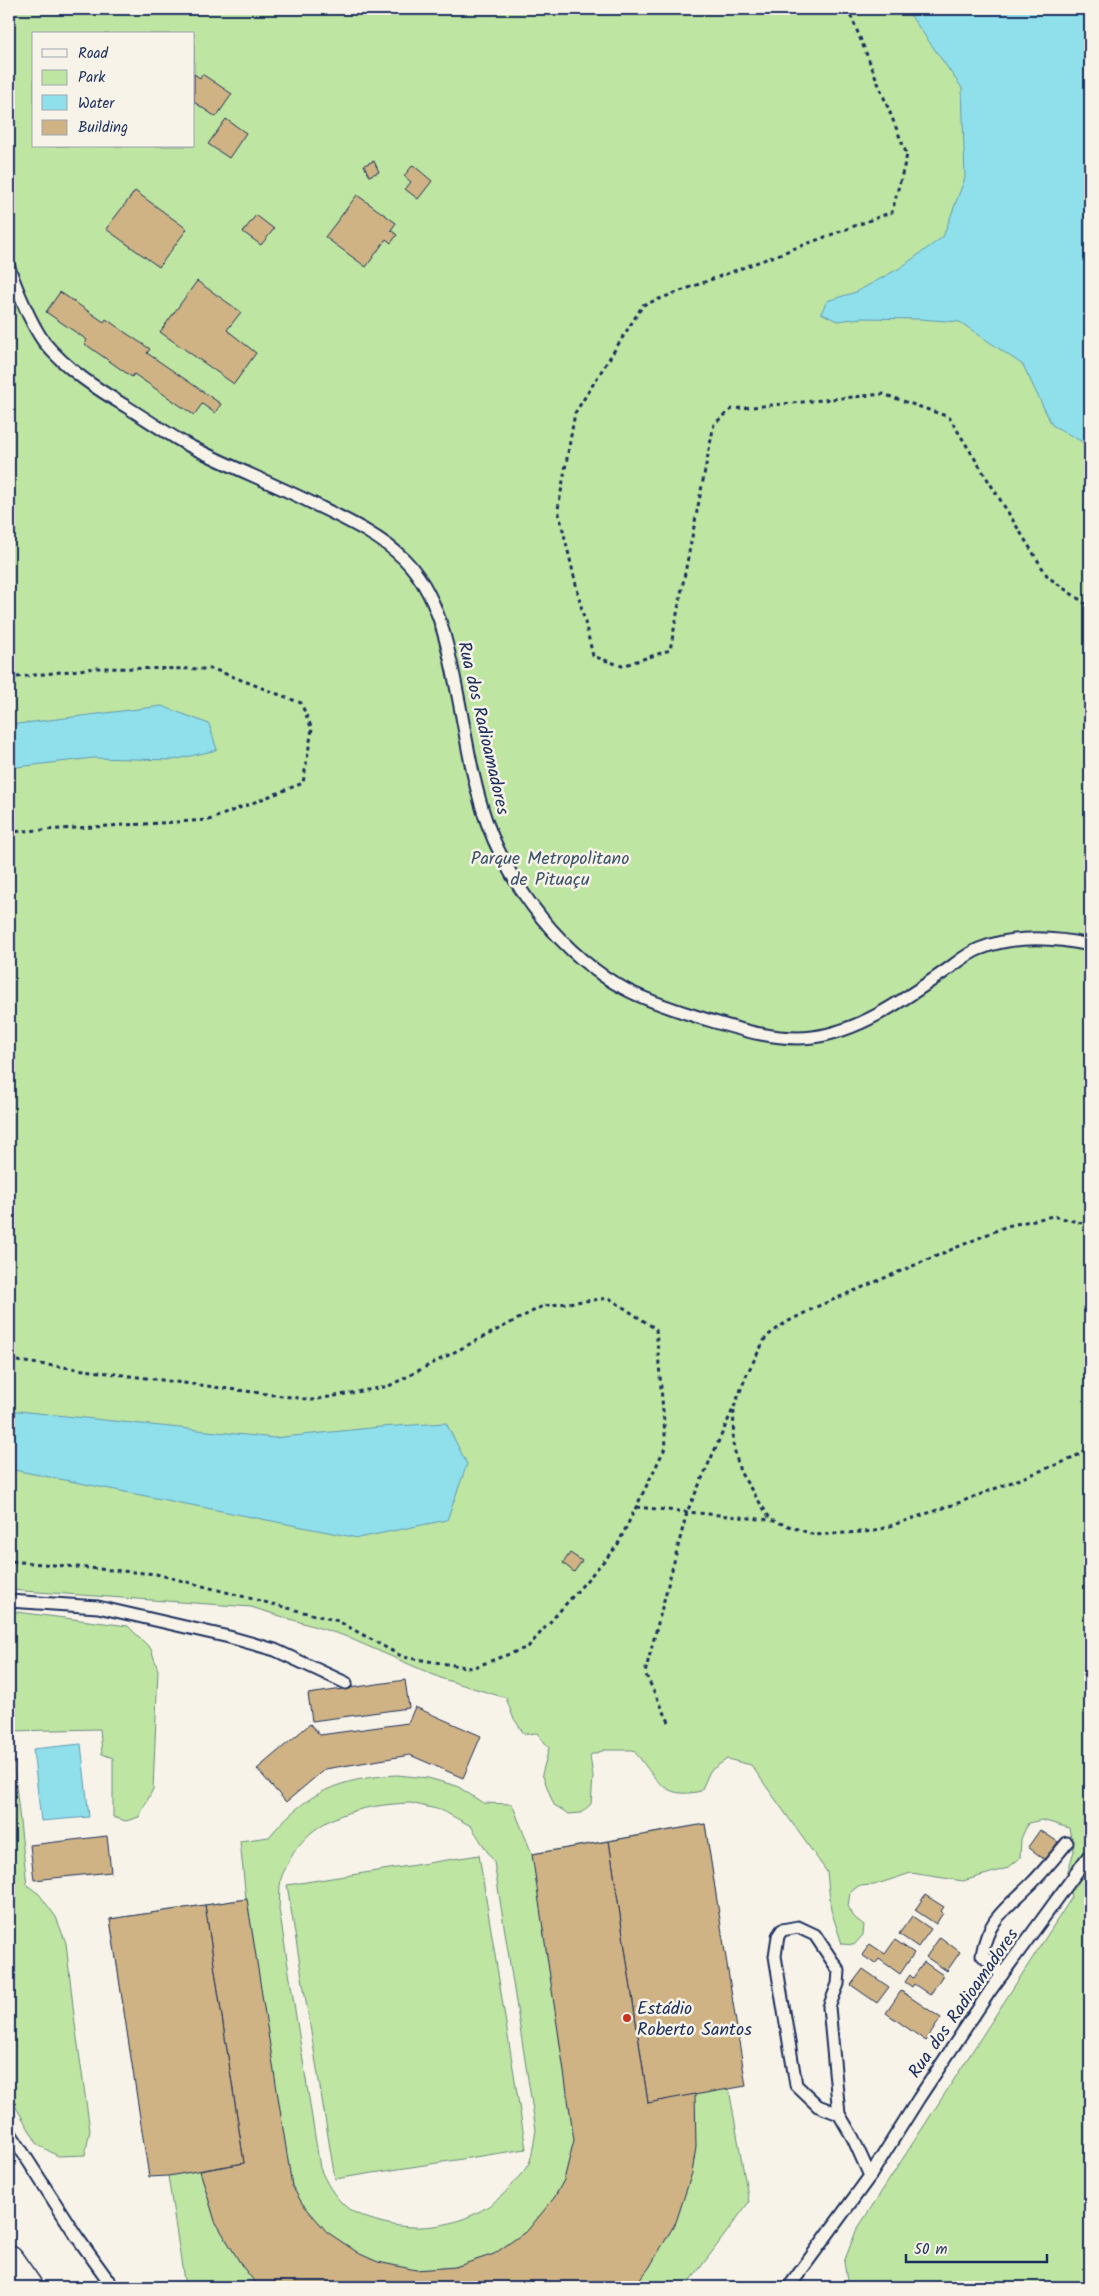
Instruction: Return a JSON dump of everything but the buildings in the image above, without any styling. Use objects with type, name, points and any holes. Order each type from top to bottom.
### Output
[{"type":"main road","points":[[9,2260],[28,2287]]},
{"type":"lane","name":"Rua dos Radioamadores","points":[[9,267],[42,339],[60,359],[92,384],[183,442],[360,527],[404,559],[426,586],[442,627],[457,689],[472,770],[488,824],[503,856],[524,894],[570,950],[625,989],[691,1015],[733,1027],[784,1038],[816,1037],[852,1027],[907,998],[977,950],[1018,939],[1062,939],[1090,945]]},
{"type":"lane","points":[[9,1601],[98,1607],[228,1637],[275,1650],[346,1683]]},
{"type":"lane","points":[[1002,1975],[982,1955],[984,1943],[998,1914],[1032,1883],[1066,1843]]},
{"type":"lane","name":"Rua dos Radioamadores","points":[[789,2287],[870,2176],[924,2090],[1002,1975],[1090,1854]]},
{"type":"lane","points":[[839,2114],[818,2106],[796,2085],[776,1956],[778,1936],[782,1930],[798,1927],[815,1935],[839,1972],[838,1984],[829,2007],[839,2114],[853,2138],[870,2176]]},
{"type":"lane","points":[[9,2131],[77,2237],[113,2287]]},
{"type":"path","points":[[844,9],[852,18],[907,155],[892,212],[643,305],[575,413],[558,508],[593,656],[622,666],[670,650],[714,424],[732,409],[883,394],[950,418],[1048,577],[1090,607]]},
{"type":"path","points":[[9,678],[96,668],[212,669],[301,703],[312,729],[302,783],[209,820],[9,832]]},
{"type":"path","points":[[669,1722],[645,1674],[688,1512],[747,1374],[766,1337],[785,1323],[816,1307],[1007,1226],[1053,1216],[1090,1226]]},
{"type":"path","points":[[9,1360],[313,1400],[389,1386],[543,1306],[609,1298],[656,1329],[666,1446],[617,1546],[528,1647],[472,1668],[404,1657],[338,1620],[156,1574],[9,1561]]},
{"type":"path","points":[[734,1407],[733,1444],[740,1472],[771,1520]]},
{"type":"path","points":[[636,1507],[771,1520],[816,1535],[875,1531],[958,1503],[1071,1459],[1090,1448]]},
{"type":"green space","name":"Parque Metropolitano de Pituaçu","points":[[9,9],[1090,9],[1090,2287],[848,2287],[844,2262],[856,2231],[1072,1897],[1067,1874],[1074,1851],[1069,1828],[1042,1820],[1028,1823],[1021,1839],[1020,1858],[1008,1868],[963,1881],[911,1873],[874,1885],[858,1886],[850,1893],[848,1906],[854,1917],[864,1925],[863,1935],[854,1945],[842,1944],[831,1910],[827,1872],[751,1765],[727,1759],[710,1771],[701,1791],[677,1792],[661,1784],[633,1750],[605,1750],[590,1755],[593,1777],[591,1804],[581,1813],[569,1814],[554,1805],[542,1774],[549,1748],[537,1733],[524,1734],[513,1717],[506,1698],[443,1679],[342,1635],[251,1607],[9,1590]]},
{"type":"green space","points":[[9,1611],[128,1626],[151,1649],[158,1670],[153,1789],[139,1817],[126,1821],[113,1817],[113,1758],[102,1754],[100,1729],[10,1731],[27,1885],[39,1894],[56,1917],[66,1943],[90,2130],[85,2155],[58,2156],[38,2145],[14,2104],[9,2100]]},
{"type":"green space","name":"Estádio Roberto Santos","points":[[397,1775],[428,1778],[457,1786],[483,1803],[512,1804],[532,1854],[705,1824],[727,1968],[729,2089],[749,2202],[686,2287],[185,2287],[168,2176],[133,2068],[110,1919],[246,1899],[240,1841],[269,1837],[297,1809],[311,1798],[326,1790],[341,1784]],"holes":[[[410,1803],[441,1810],[471,1826],[494,1862],[536,2130],[528,2165],[504,2193],[489,2205],[473,2215],[455,2222],[437,2226],[399,2226],[371,2219],[349,2209],[334,2193],[320,2168],[279,1909],[280,1886],[282,1875],[299,1845],[311,1833],[340,1815],[374,1806]]]},
{"type":"green space","points":[[479,1855],[526,2149],[335,2179],[287,1885]]},
{"type":"water","points":[[906,9],[1090,9],[1090,446],[1052,425],[1023,365],[960,322],[862,318],[837,321],[821,313],[827,301],[856,292],[900,268],[943,237],[965,178],[962,88]]},
{"type":"water","points":[[162,706],[209,724],[217,750],[173,760],[93,758],[9,768],[9,725]]},
{"type":"water","points":[[9,1410],[274,1438],[380,1427],[446,1423],[467,1464],[447,1520],[358,1538],[9,1469]]},
{"type":"water","points":[[81,1744],[89,1817],[41,1821],[33,1749]]},
{"type":"place","name":"Estádio Roberto Santos","points":[[627,2018]]}]
